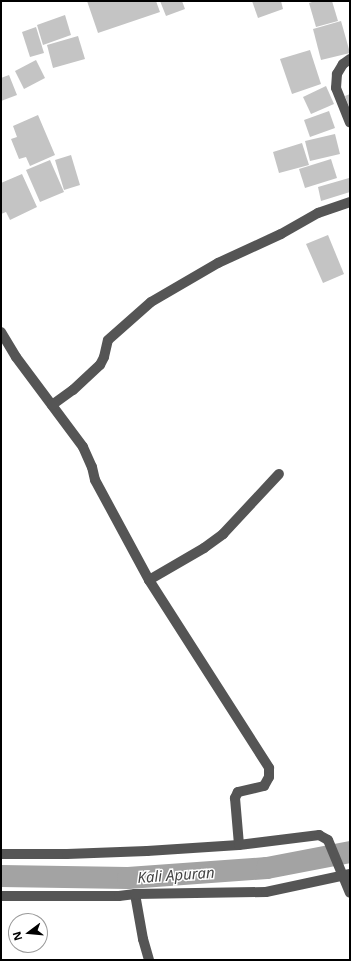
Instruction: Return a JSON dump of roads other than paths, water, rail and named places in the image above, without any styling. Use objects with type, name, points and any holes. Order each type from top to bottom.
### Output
[{"type":"street","points":[[350,59],[343,64],[337,74],[336,88],[350,122]]},
{"type":"street","points":[[52,405],[73,390],[100,365],[104,357],[108,340],[151,302],[218,264],[281,234],[318,213],[350,202]]},
{"type":"street","points":[[1,332],[16,357],[83,447],[92,467],[94,480],[148,580],[268,768],[269,777],[264,786],[238,792],[234,798],[238,845]]},
{"type":"street","points":[[148,580],[204,548],[223,534],[279,474]]},
{"type":"street","points":[[1,854],[67,854],[238,845],[319,835],[328,840],[344,873],[350,893]]},
{"type":"street","points":[[1,896],[119,896],[136,894],[266,892],[344,873]]},
{"type":"street","points":[[136,894],[143,939],[149,960]]},
{"type":"waterway","name":"Kali Apuran","points":[[1,876],[128,878],[267,868],[350,852]]}]
